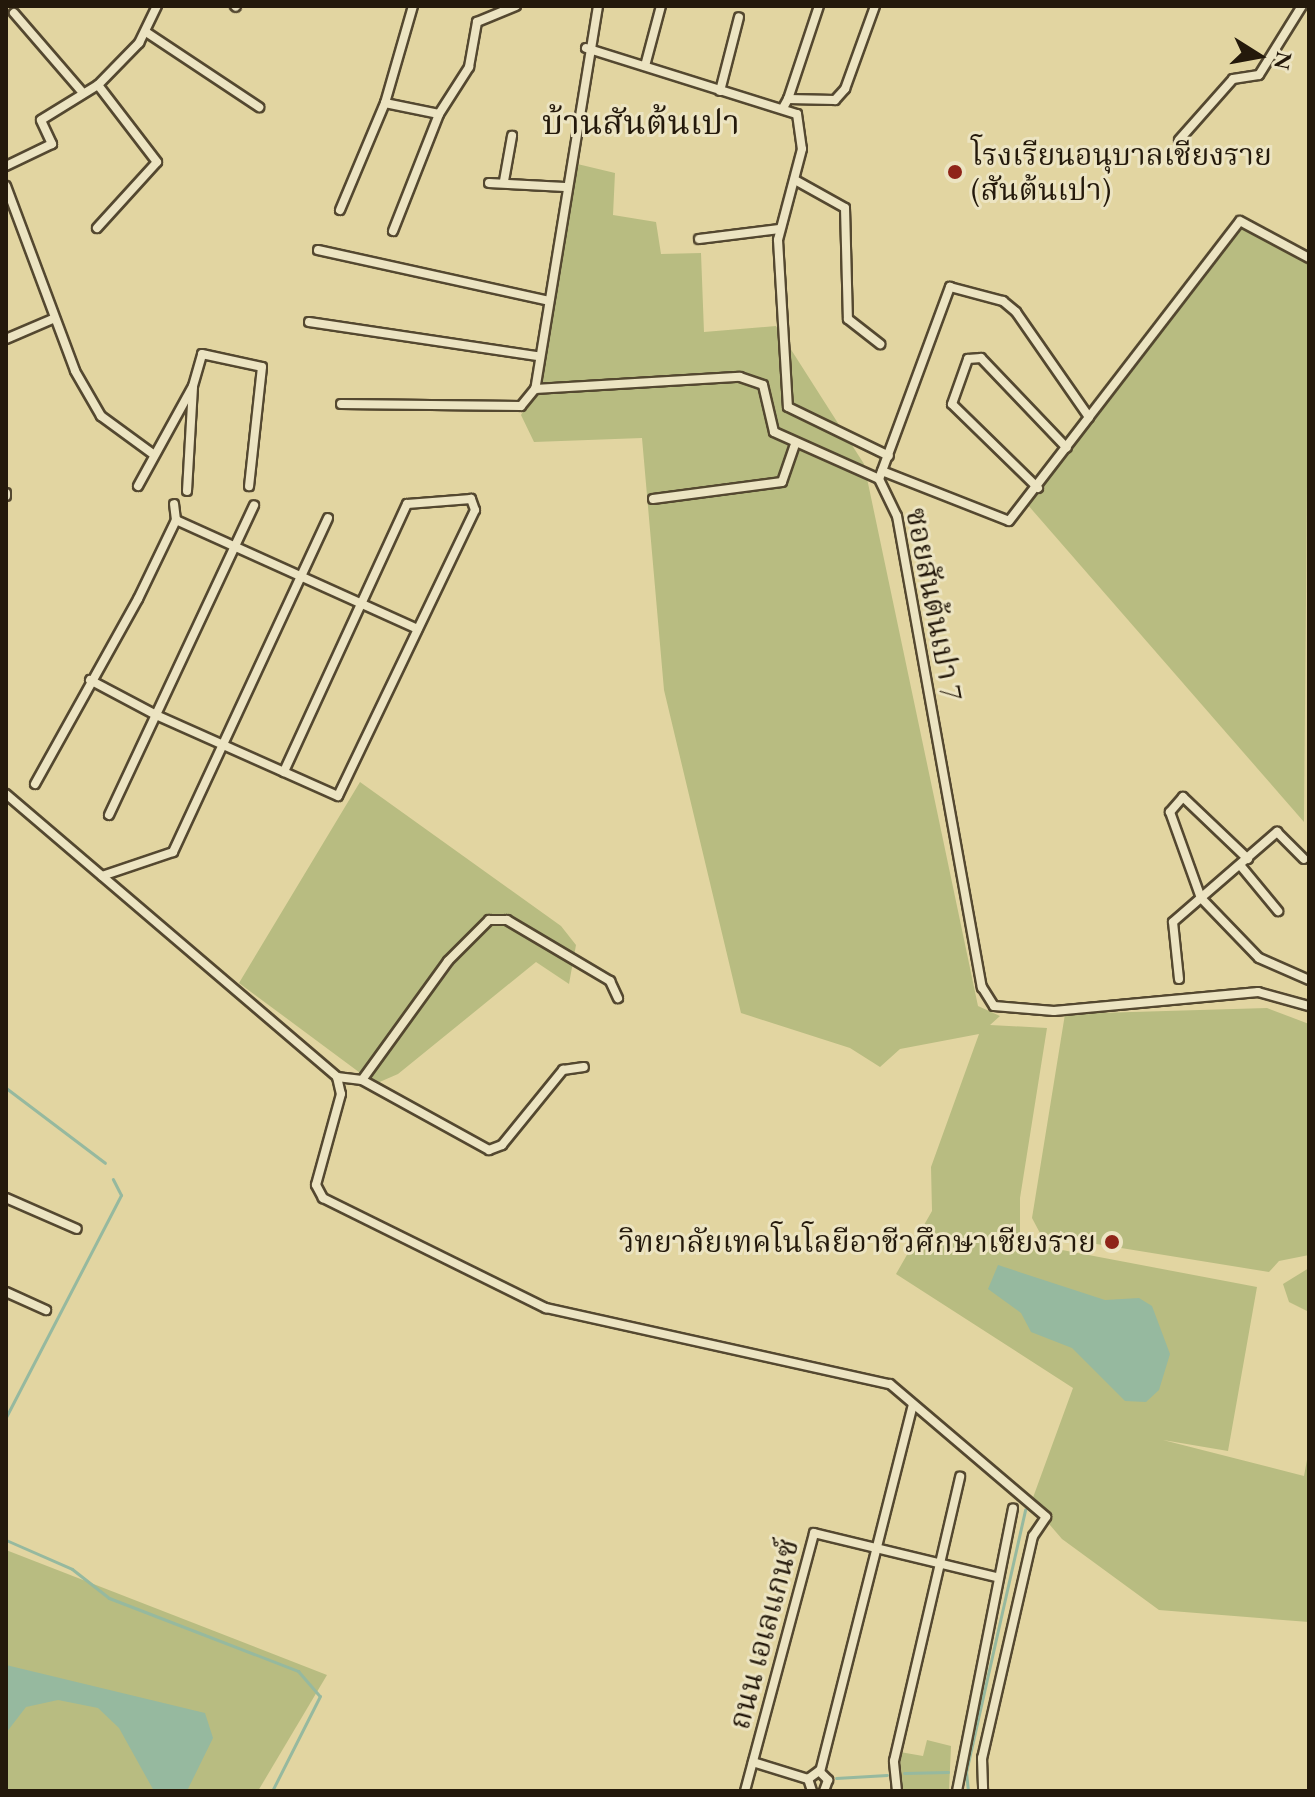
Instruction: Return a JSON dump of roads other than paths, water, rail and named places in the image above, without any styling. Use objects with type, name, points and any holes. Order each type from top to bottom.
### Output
[{"type":"street","points":[[6,166],[52,144],[41,120],[98,85],[146,32],[157,6]]},
{"type":"street","points":[[340,210],[385,103],[413,6]]},
{"type":"street","points":[[393,231],[439,114],[469,67],[477,22],[516,6]]},
{"type":"street","points":[[341,404],[521,406],[535,389],[537,356],[586,48],[598,6]]},
{"type":"street","points":[[645,66],[661,6]]},
{"type":"street","points":[[786,104],[819,6]]},
{"type":"street","points":[[586,48],[720,91],[786,104],[835,100],[875,6]]},
{"type":"street","points":[[1179,140],[1233,79],[1259,75],[1302,6]]},
{"type":"street","points":[[14,13],[83,93]]},
{"type":"street","points":[[720,91],[739,17]]},
{"type":"street","points":[[146,32],[259,107]]},
{"type":"street","points":[[97,228],[157,162],[98,85]]},
{"type":"street","points":[[385,103],[439,114]]},
{"type":"street","points":[[786,104],[797,114],[804,135],[795,180],[779,229],[788,407],[889,456]]},
{"type":"street","points":[[504,181],[512,136]]},
{"type":"street","points":[[795,180],[845,208],[848,319],[880,344]]},
{"type":"street","points":[[489,183],[504,181],[565,187]]},
{"type":"street","points":[[6,186],[55,318],[101,416],[153,454]]},
{"type":"street","points":[[1089,417],[1016,312],[1003,301],[950,287],[880,475],[1005,521],[1038,488],[1240,221],[1309,258]]},
{"type":"street","points":[[699,239],[779,229]]},
{"type":"street","points":[[318,250],[546,300]]},
{"type":"street","points":[[6,339],[55,318]]},
{"type":"street","points":[[309,322],[537,356]]},
{"type":"street","points":[[187,491],[193,386],[202,354],[262,367],[249,486]]},
{"type":"street","points":[[1038,488],[952,404],[968,359],[981,358],[1067,448]]},
{"type":"street","name":"ซอยสันต้นเปา 7","points":[[535,389],[740,377],[763,385],[774,432],[795,445],[880,475],[897,516],[986,997],[1008,1011],[1258,992],[1309,1006]]},
{"type":"street","points":[[138,486],[193,386]]},
{"type":"street","points":[[653,499],[782,482],[795,445]]},
{"type":"street","points":[[90,680],[156,715],[223,745],[338,796],[475,510],[471,499],[407,504],[284,772]]},
{"type":"street","points":[[35,784],[176,520],[174,504]]},
{"type":"street","points":[[109,815],[254,505]]},
{"type":"street","points":[[102,876],[173,852],[328,518]]},
{"type":"street","points":[[176,520],[417,629]]},
{"type":"street","points":[[6,794],[337,1077],[362,1080],[489,1150],[502,1145],[563,1070],[584,1067]]},
{"type":"street","points":[[1278,911],[1244,862],[1183,797],[1170,812],[1201,898],[1259,958],[1309,980]]},
{"type":"street","points":[[1179,979],[1173,922],[1277,832],[1304,859]]},
{"type":"street","points":[[362,1080],[448,961],[489,920],[507,920],[610,981],[618,998]]},
{"type":"street","points":[[337,1077],[341,1094],[316,1185],[323,1198],[546,1308],[867,1375],[913,1405],[1046,1517],[1033,1536],[982,1758],[983,1791]]},
{"type":"street","points":[[6,1198],[77,1229]]},
{"type":"street","points":[[6,1292],[46,1310]]},
{"type":"street","points":[[810,1791],[808,1779],[820,1772],[913,1405]]},
{"type":"street","points":[[897,1791],[894,1761],[960,1477]]},
{"type":"street","points":[[957,1791],[996,1577],[1013,1508]]},
{"type":"street","name":"ถนน เอเลแกนซ์","points":[[745,1791],[814,1533],[877,1545],[996,1577]]},
{"type":"street","name":"ถนน เอเลแกนซ์","points":[[753,1762],[808,1779]]},
{"type":"street","points":[[820,1772],[828,1780],[825,1791]]},
{"type":"waterway","points":[[6,1088],[105,1163]]},
{"type":"waterway","points":[[6,1417],[121,1195],[113,1179]]},
{"type":"waterway","points":[[968,1791],[966,1772],[1025,1510]]},
{"type":"waterway","points":[[6,1540],[72,1569],[109,1598],[298,1671],[320,1696],[272,1791]]},
{"type":"waterway","points":[[904,1773],[948,1772]]},
{"type":"waterway","points":[[836,1778],[887,1775]]},
{"type":"place","name":"โรงเรียนอนุบาลเชียงราย (สันต้นเปา)","points":[[955,172]]},
{"type":"place","name":"วิทยาลัยเทคโนโลยีอาชีวศึกษาเชียงราย","points":[[1112,1242]]},
{"type":"district","name":"บ้านสันต้นเปา","points":[[641,123]]}]
